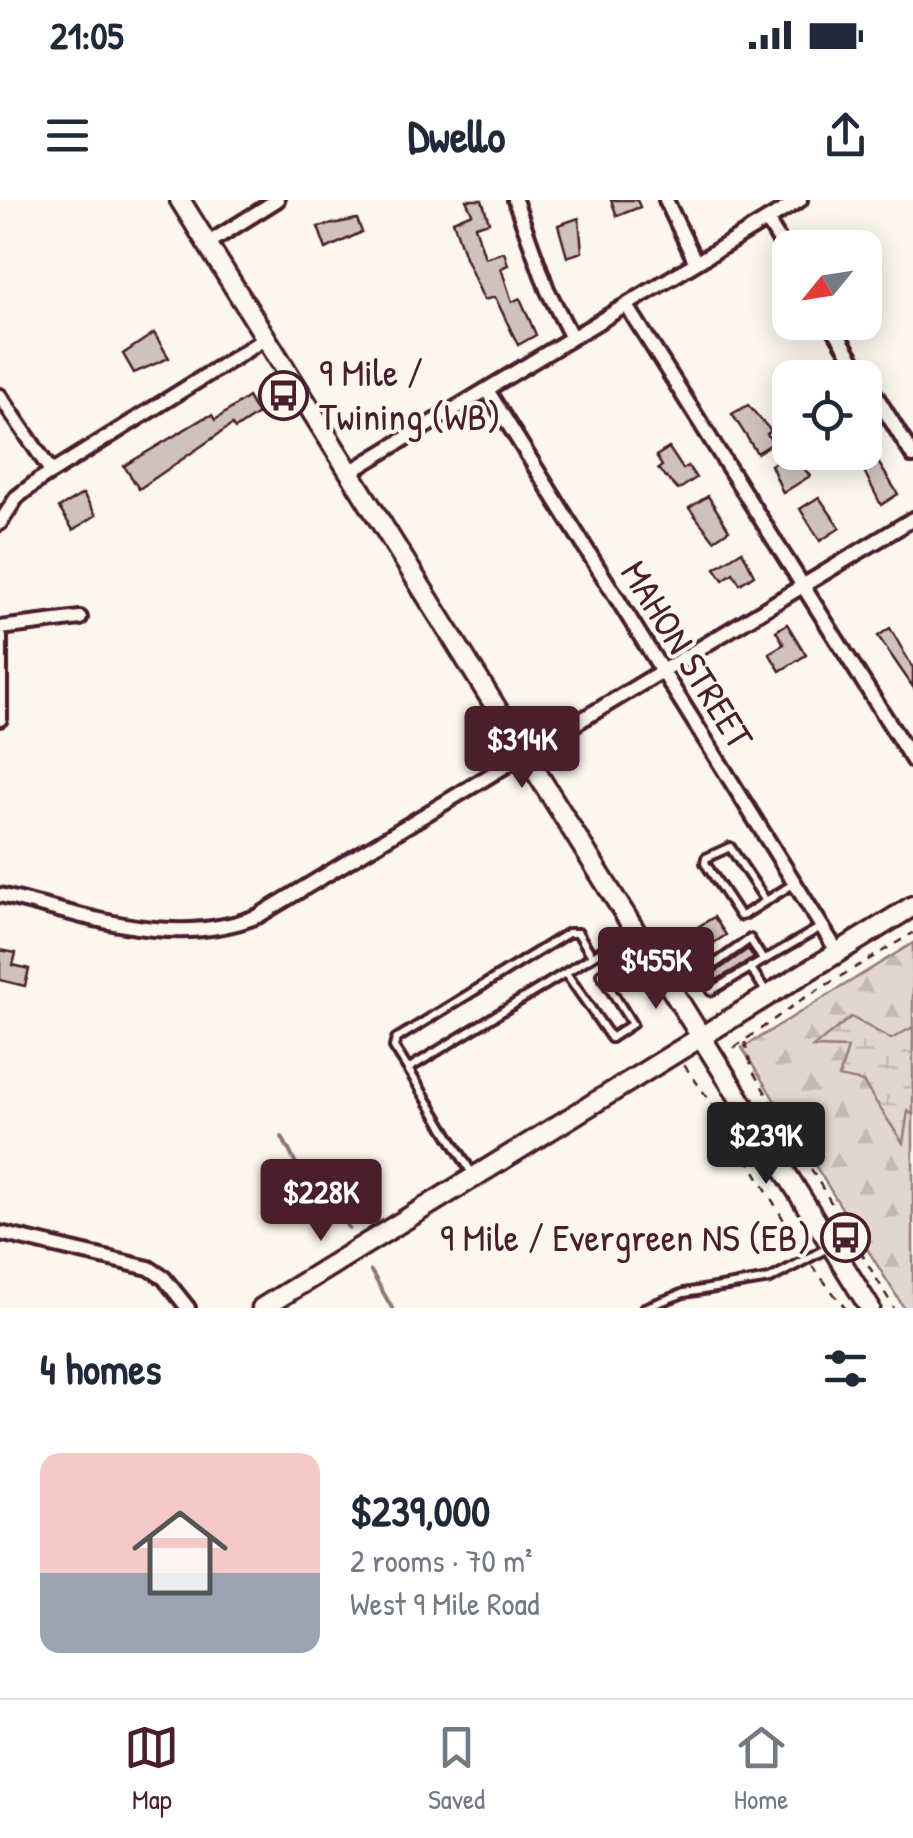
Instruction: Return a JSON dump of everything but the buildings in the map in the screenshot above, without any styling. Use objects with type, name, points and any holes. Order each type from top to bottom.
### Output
[{"type":"main road","points":[[180,200],[870,1308]]},
{"type":"main road","points":[[262,1308],[913,906]]},
{"type":"street","points":[[207,244],[276,200]]},
{"type":"street","points":[[516,200],[547,290],[572,338]]},
{"type":"street","points":[[666,200],[696,263]]},
{"type":"street","points":[[350,472],[800,200]]},
{"type":"street","points":[[766,220],[772,230]]},
{"type":"street","points":[[627,306],[913,761]]},
{"type":"street","points":[[0,523],[17,497],[52,471],[266,338]]},
{"type":"street","name":"MAHON STREET","points":[[487,390],[838,951]]},
{"type":"street","points":[[0,396],[52,471]]},
{"type":"street","points":[[882,406],[913,456]]},
{"type":"street","points":[[0,896],[156,930],[226,927],[285,901],[913,519]]},
{"type":"street","points":[[0,628],[80,618]]},
{"type":"street","points":[[0,636],[0,719]]},
{"type":"street","points":[[0,1233],[149,1268],[164,1278],[188,1308]]},
{"type":"lane","points":[[766,901],[730,847],[706,858],[738,914],[766,901],[794,883]]},
{"type":"lane","points":[[701,974],[711,991],[822,927]]},
{"type":"lane","points":[[408,1070],[634,931]]},
{"type":"lane","points":[[474,1176],[394,1046],[396,1040],[574,932],[592,956]]},
{"type":"lane","points":[[672,991],[750,939],[764,960]]},
{"type":"lane","points":[[750,967],[767,994]]},
{"type":"lane","points":[[566,973],[611,1038],[632,1024],[601,974]]},
{"type":"lane","points":[[644,1308],[684,1294],[770,1279],[830,1246]]},
{"type":"path","points":[[734,1048],[802,1000],[913,933]]},
{"type":"path","points":[[745,1042],[752,1070],[894,1308]]},
{"type":"path","points":[[684,1065],[731,1130],[808,1260],[845,1308]]},
{"type":"path","points":[[690,1075],[700,1068]]},
{"type":"green space","points":[[913,943],[913,1308],[904,1308],[742,1048]]},
{"type":"green space","points":[[851,1017],[891,1039],[913,1027],[913,1115],[908,1111],[903,1143],[863,1082],[839,1077],[848,1048],[813,1047]]},
{"type":"waterway","points":[[282,1137],[302,1175],[349,1228]]},
{"type":"waterway","points":[[371,1271],[392,1308]]},
{"type":"place","name":"9 Mile / Twining (WB)","points":[[284,395]]},
{"type":"place","name":"9 Mile / Evergreen NS (EB)","points":[[846,1238]]}]
